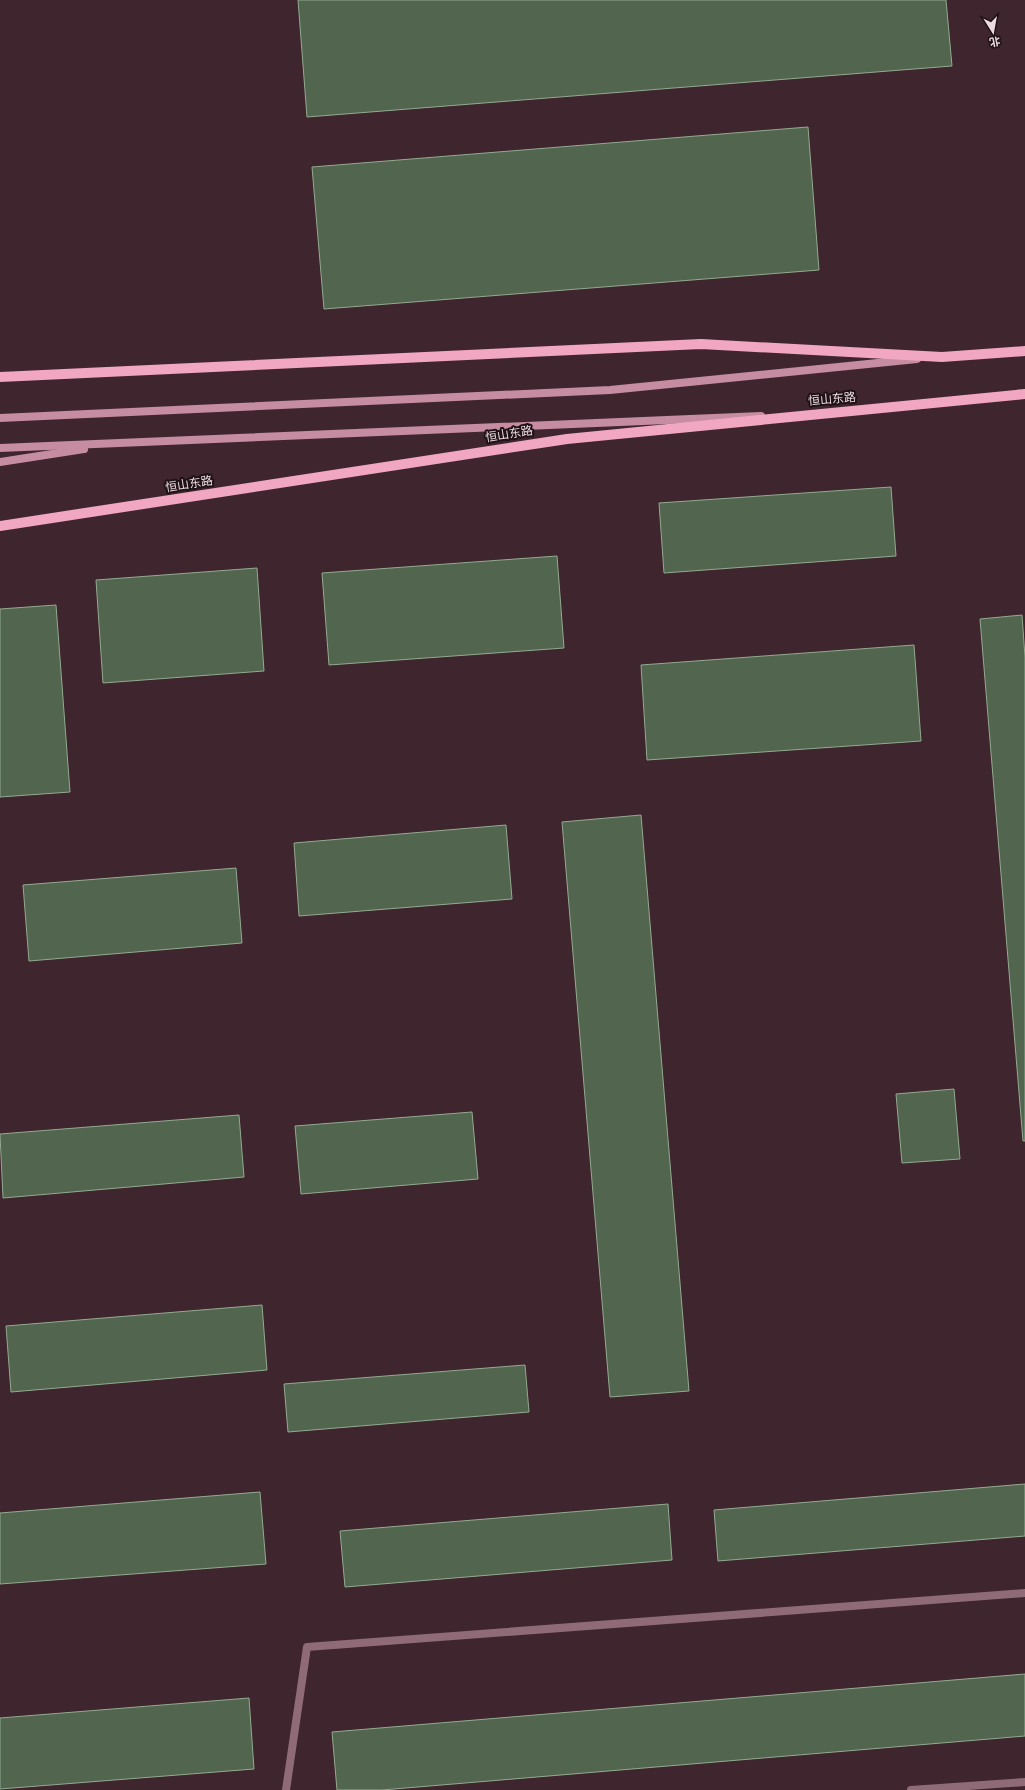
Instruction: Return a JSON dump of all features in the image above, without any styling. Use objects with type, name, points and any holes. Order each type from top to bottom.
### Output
[{"type":"main road","points":[[0,377],[701,344],[942,357]]},
{"type":"main road","points":[[0,418],[610,390],[942,357],[1025,351]]},
{"type":"main road","name":"恒山东路","points":[[0,526],[567,439],[1025,394]]},
{"type":"main road","points":[[0,448],[820,413]]},
{"type":"main road","points":[[0,462],[118,443]]},
{"type":"street","points":[[286,1790],[307,1647],[1025,1593]]},
{"type":"street","points":[[911,1790],[1025,1782]]},
{"type":"building","points":[[298,0],[946,0],[952,66],[307,117]]},
{"type":"building","points":[[808,127],[819,270],[324,309],[312,167]]},
{"type":"building","points":[[891,487],[896,556],[664,573],[659,503]]},
{"type":"building","points":[[557,556],[564,648],[329,665],[322,573]]},
{"type":"building","points":[[257,568],[264,671],[103,683],[96,580]]},
{"type":"building","points":[[56,605],[70,792],[0,797],[0,609]]},
{"type":"building","points":[[1022,615],[1025,657],[1025,1141],[1023,1141],[980,619]]},
{"type":"building","points":[[914,645],[921,741],[647,760],[641,665]]},
{"type":"building","points":[[641,815],[689,1391],[610,1397],[562,822]]},
{"type":"building","points":[[506,825],[512,899],[299,916],[294,843]]},
{"type":"building","points":[[236,868],[242,943],[29,961],[23,885]]},
{"type":"building","points":[[954,1089],[960,1159],[902,1163],[896,1094]]},
{"type":"building","points":[[472,1112],[478,1179],[301,1194],[295,1126]]},
{"type":"building","points":[[239,1115],[244,1177],[3,1198],[0,1134]]},
{"type":"building","points":[[262,1305],[267,1370],[11,1392],[6,1326]]},
{"type":"building","points":[[525,1365],[529,1412],[288,1432],[284,1384]]},
{"type":"building","points":[[1025,1484],[1025,1536],[718,1561],[714,1510]]},
{"type":"building","points":[[260,1492],[266,1564],[0,1584],[0,1513]]},
{"type":"building","points":[[668,1504],[672,1560],[345,1587],[340,1531]]},
{"type":"building","points":[[1025,1674],[1025,1736],[382,1790],[337,1790],[332,1732]]},
{"type":"building","points":[[249,1698],[254,1769],[0,1789],[0,1718]]}]
